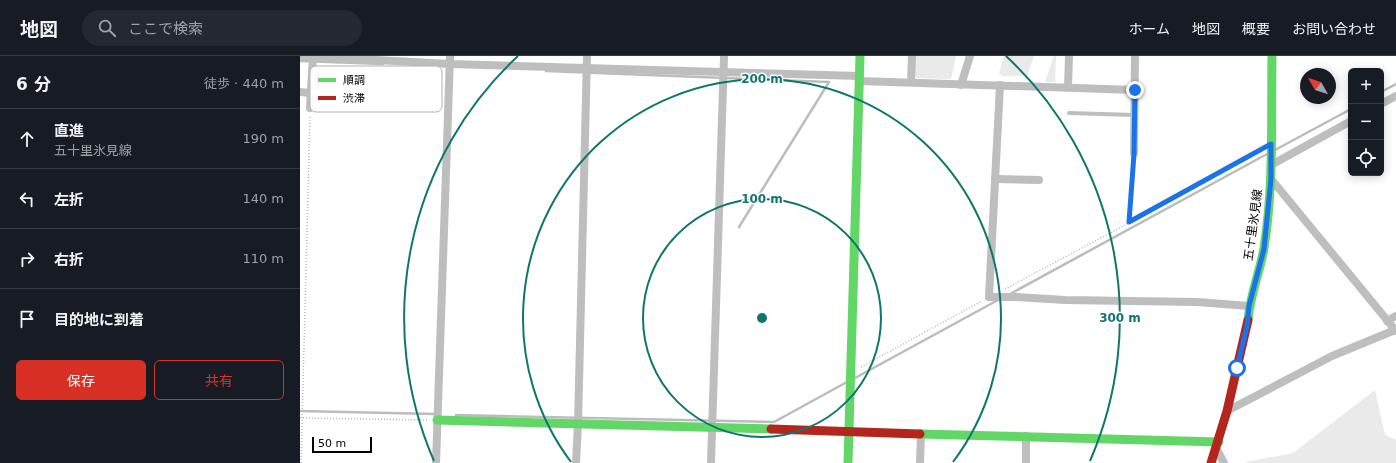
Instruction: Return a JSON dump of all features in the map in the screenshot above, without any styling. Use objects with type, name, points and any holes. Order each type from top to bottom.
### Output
[{"type":"street","points":[[302,56],[450,60],[587,69],[724,73],[961,85],[1000,84],[1135,90]]},
{"type":"street","points":[[312,66],[313,56]]},
{"type":"street","points":[[576,463],[587,56]]},
{"type":"street","points":[[711,463],[724,56]]},
{"type":"street","points":[[848,463],[860,56]]},
{"type":"street","points":[[911,82],[912,56]]},
{"type":"street","points":[[961,85],[970,56]]},
{"type":"street","points":[[1068,87],[1069,56]]},
{"type":"street","points":[[1134,154],[1136,56]]},
{"type":"street","name":"五十里氷見線","points":[[1211,463],[1227,411],[1247,326],[1249,306],[1264,249],[1271,179],[1272,56]]},
{"type":"street","points":[[436,463],[450,60]]},
{"type":"street","points":[[1000,84],[989,297],[1198,302],[1249,306]]},
{"type":"street","points":[[300,92],[310,93]]},
{"type":"street","points":[[1384,102],[1396,96]]},
{"type":"street","points":[[1271,165],[1348,123]]},
{"type":"street","points":[[995,179],[1039,180]]},
{"type":"street","points":[[1227,411],[1332,356],[1396,330],[1271,179]]},
{"type":"street","points":[[1387,321],[1396,316]]},
{"type":"street","points":[[437,420],[1026,436],[1217,444],[1224,463]]},
{"type":"street","points":[[920,463],[921,433]]},
{"type":"street","points":[[1026,436],[1026,463]]},
{"type":"lane","points":[[1069,113],[1134,115]]},
{"type":"path","points":[[300,463],[310,108]]},
{"type":"path","points":[[1003,290],[1271,144]]},
{"type":"path","points":[[1129,222],[1134,154]]},
{"type":"path","points":[[850,372],[989,297]]},
{"type":"path","points":[[301,418],[437,420]]},
{"type":"shaded area","points":[[915,56],[956,56],[951,79],[917,78],[915,75]]},
{"type":"shaded area","points":[[1004,56],[1034,56],[1027,76],[1002,76],[999,73]]},
{"type":"shaded area","points":[[1054,56],[1056,56],[1055,82],[1045,82]]},
{"type":"shaded area","points":[[1375,390],[1385,435],[1396,440],[1396,463],[1246,463],[1293,453]]},
{"type":"waterway","points":[[300,61],[383,64]]},
{"type":"waterway","points":[[546,71],[829,82],[739,227]]},
{"type":"waterway","points":[[1384,90],[1396,84]]},
{"type":"waterway","points":[[1275,150],[1348,111]]},
{"type":"waterway","points":[[1010,294],[1267,154]]},
{"type":"waterway","points":[[855,378],[998,300]]},
{"type":"waterway","points":[[456,415],[774,422],[847,382]]},
{"type":"waterway","points":[[300,411],[435,414]]},
{"type":"traffic: fast","points":[[848,463],[860,56]]},
{"type":"traffic: fast","points":[[1248,320],[1264,248],[1267,224],[1271,176],[1272,56]]},
{"type":"traffic: fast","points":[[437,420],[771,429]]},
{"type":"traffic: fast","points":[[920,434],[1219,442]]},
{"type":"traffic: jam","points":[[1211,463],[1227,411],[1248,320]]},
{"type":"traffic: jam","points":[[771,429],[920,434]]},
{"type":"route","points":[[1135,90],[1134,154],[1129,222],[1271,144],[1271,179],[1264,249],[1249,306],[1247,326],[1237,368]]}]
